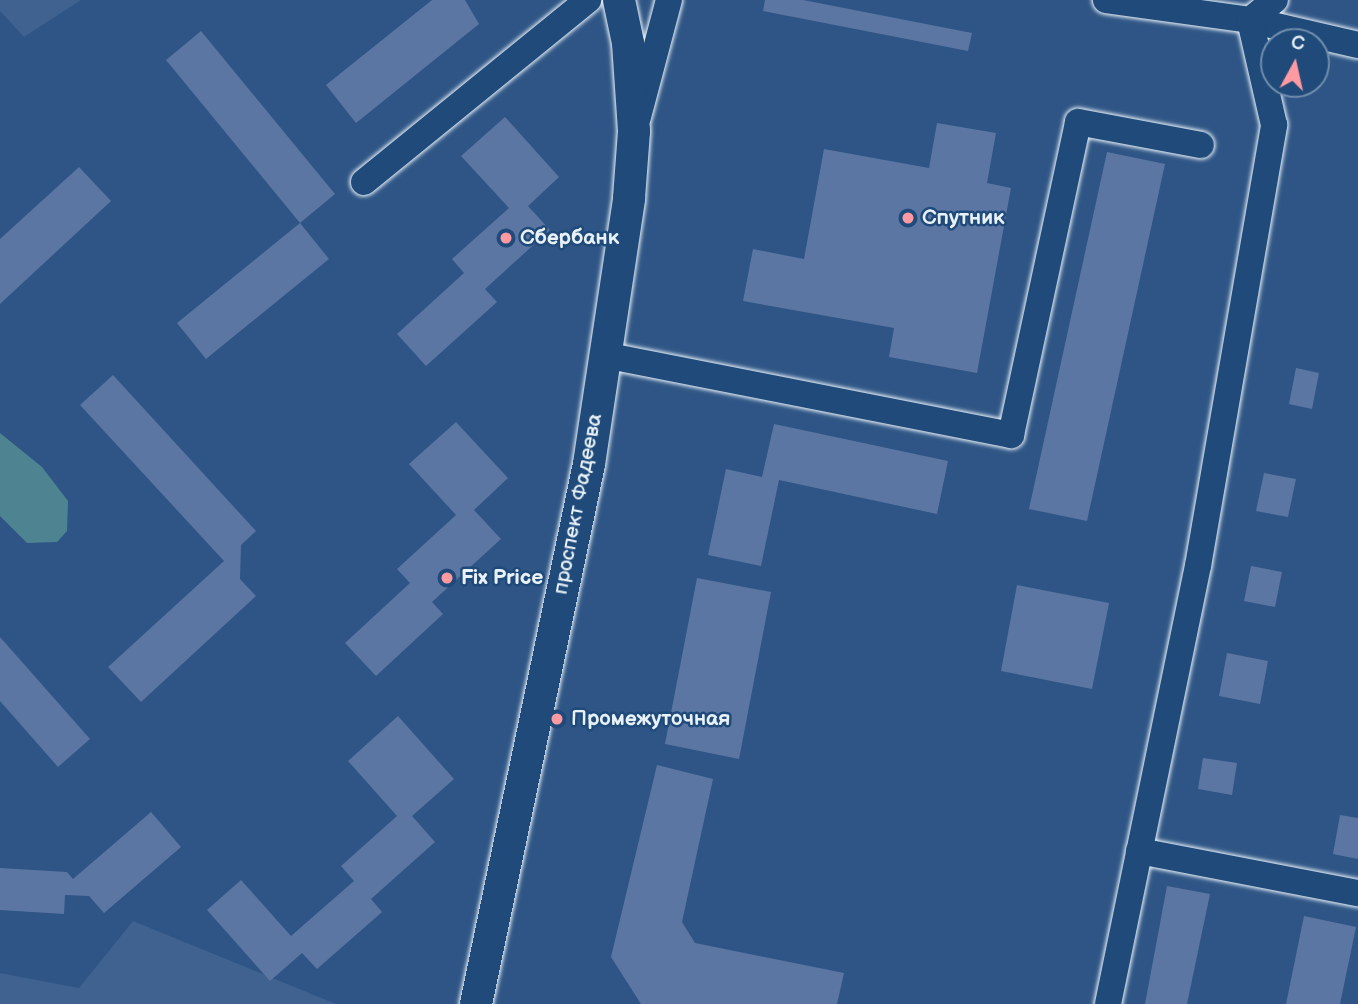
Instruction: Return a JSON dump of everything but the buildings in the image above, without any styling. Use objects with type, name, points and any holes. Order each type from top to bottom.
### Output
[{"type":"street","points":[[364,182],[588,0]]},
{"type":"street","points":[[1106,0],[1250,20],[1358,45]]},
{"type":"street","points":[[1250,20],[1275,0]]},
{"type":"street","points":[[621,8],[636,23],[666,12]]},
{"type":"street","name":"проспект Фадеева","points":[[475,1004],[589,464],[629,198],[634,131],[621,8]]},
{"type":"street","points":[[634,131],[666,12]]},
{"type":"street","points":[[1108,1004],[1198,566],[1274,125],[1250,20]]},
{"type":"street","points":[[604,355],[1011,435],[1078,122],[1202,145]]},
{"type":"street","points":[[1139,851],[1358,893]]},
{"type":"shaded area","points":[[0,0],[81,0],[24,37],[0,11]]},
{"type":"shaded area","points":[[133,921],[336,1004],[0,1004],[0,973],[79,988]]},
{"type":"green space","points":[[0,433],[42,467],[68,501],[67,531],[57,542],[27,543],[0,516]]},
{"type":"place","name":"Спутник","points":[[908,218]]},
{"type":"place","name":"Сбербанк","points":[[506,238]]},
{"type":"place","name":"Fix Price","points":[[447,578]]},
{"type":"place","name":"Промежуточная","points":[[557,719]]}]
